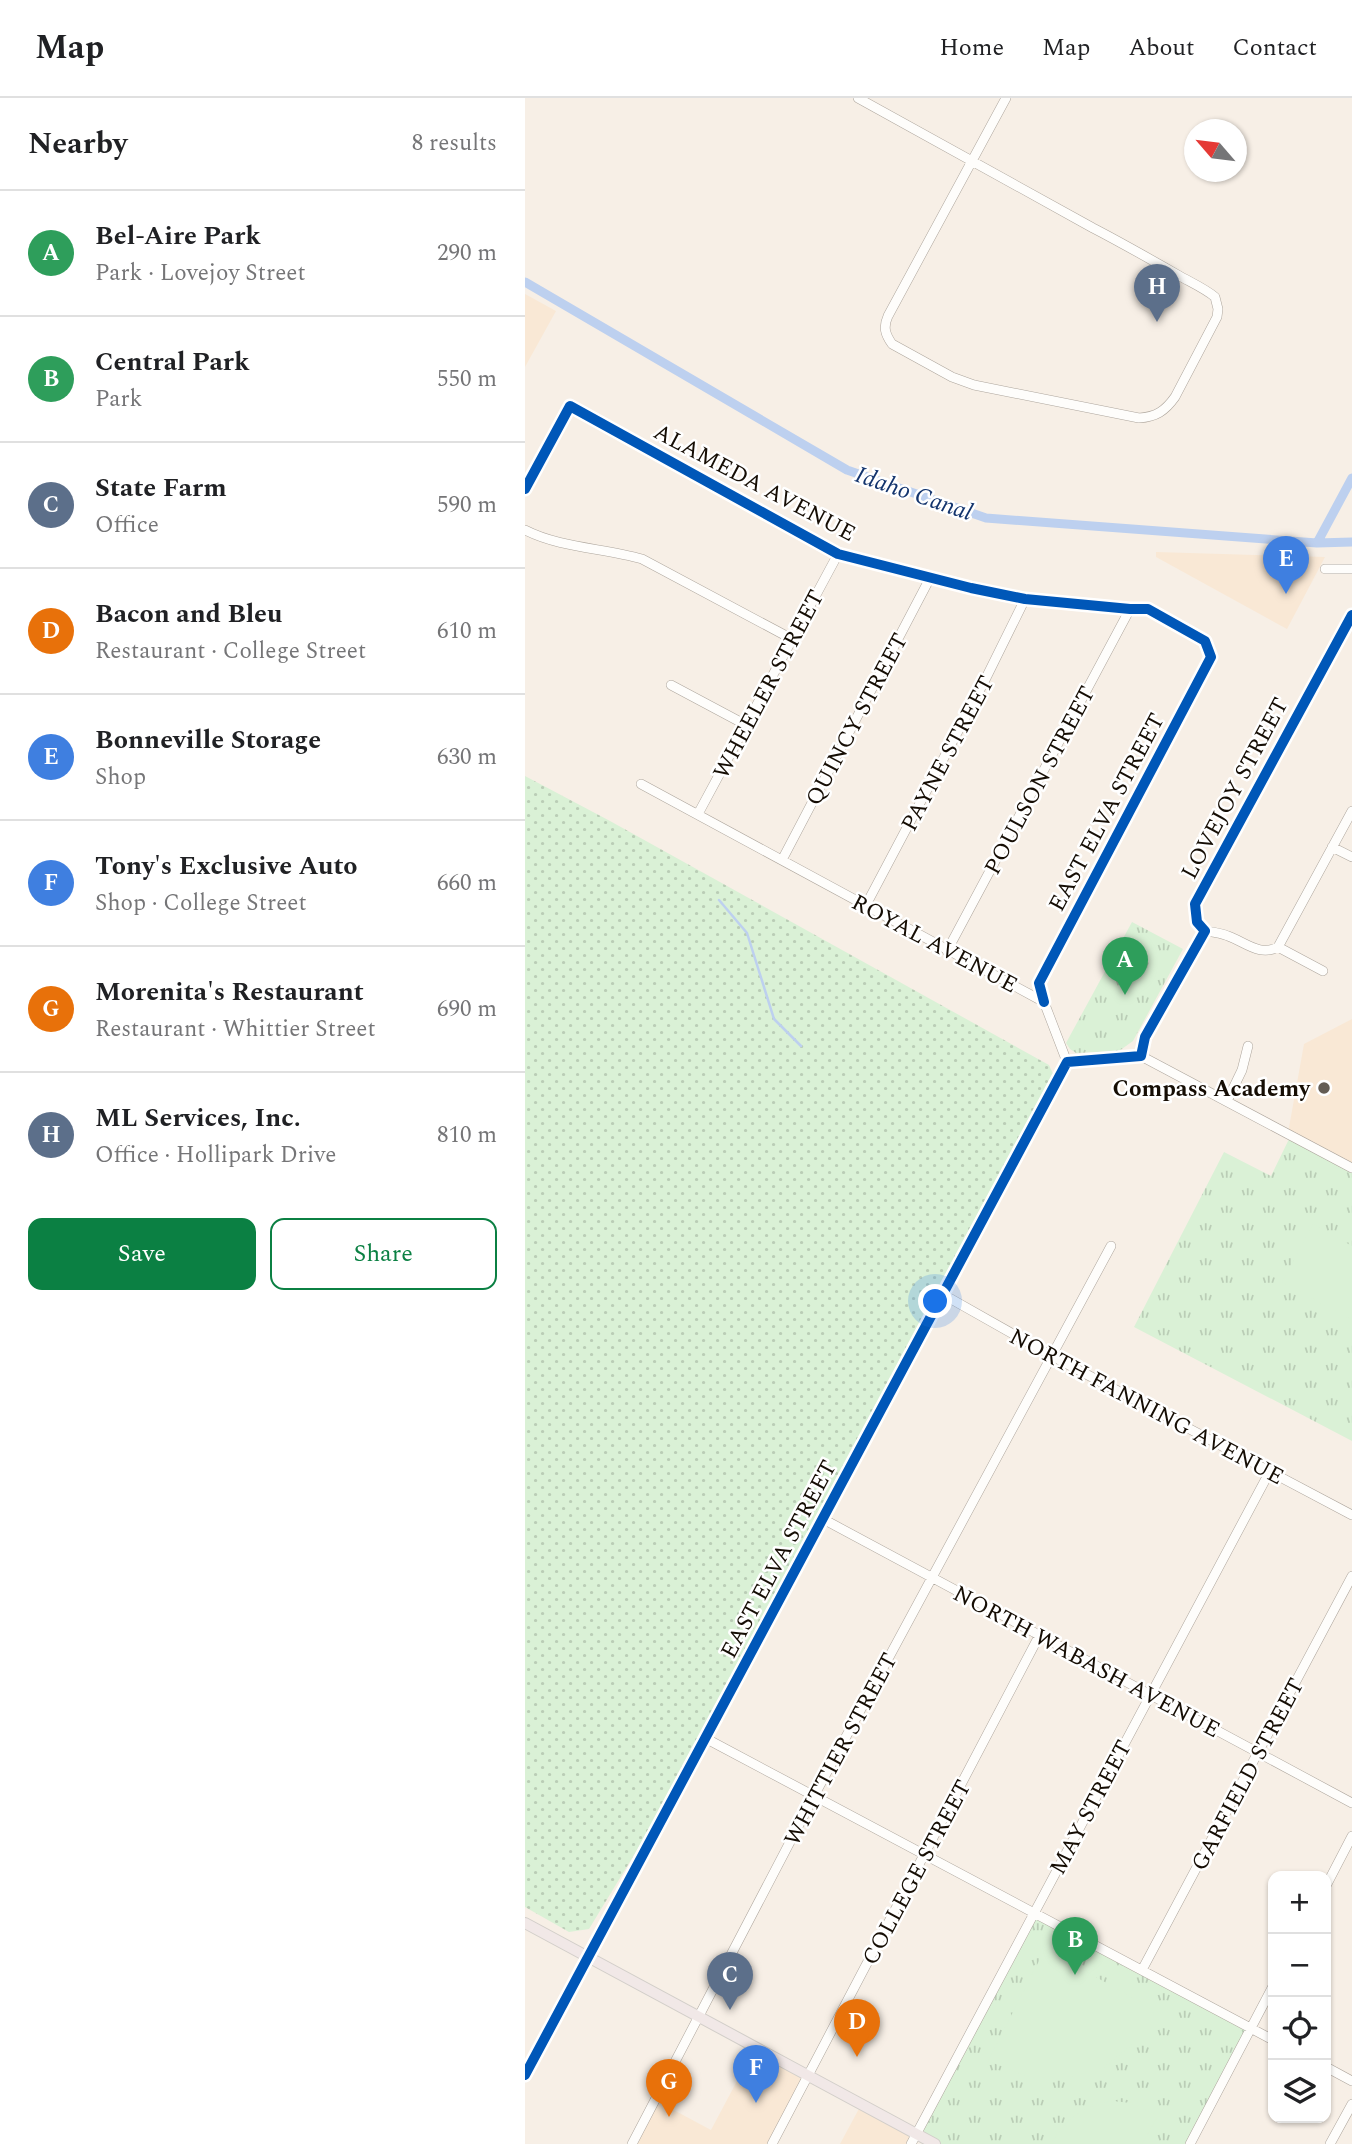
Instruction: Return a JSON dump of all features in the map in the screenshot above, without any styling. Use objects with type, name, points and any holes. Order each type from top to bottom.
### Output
[{"type":"main road","points":[[525,1923],[808,2076],[913,2139],[935,2144]]},
{"type":"street","points":[[857,98],[972,161],[1158,263],[1215,297],[1217,317],[1175,397],[1156,416],[1139,418],[974,385],[892,344],[887,337],[885,322],[972,161],[1006,98]]},
{"type":"street","name":"ALAMEDA AVENUE","points":[[525,489],[570,406],[838,554],[1025,599],[1148,609],[1205,642]]},
{"type":"street","points":[[525,530],[549,539],[642,559],[792,639]]},
{"type":"street","name":"WHEELER STREET","points":[[698,814],[838,554]]},
{"type":"street","points":[[1325,569],[1352,569]]},
{"type":"street","name":"QUINCY STREET","points":[[782,860],[930,578]]},
{"type":"street","name":"PAYNE STREET","points":[[866,905],[985,682],[1025,599]]},
{"type":"street","name":"POULSON STREET","points":[[947,951],[1130,609]]},
{"type":"street","name":"LOVEJOY STREET","points":[[1205,931],[1197,922],[1195,904],[1352,615]]},
{"type":"street","name":"EAST ELVA STREET","points":[[1044,1002],[1039,983],[1211,657],[1205,642]]},
{"type":"street","points":[[671,685],[745,725]]},
{"type":"street","name":"ROYAL AVENUE","points":[[641,784],[1044,1002],[1067,1062]]},
{"type":"street","points":[[1141,1056],[1145,1037],[1205,931],[1225,934],[1261,951],[1277,947],[1352,810]]},
{"type":"street","points":[[1332,847],[1352,858]]},
{"type":"street","points":[[1277,947],[1323,971]]},
{"type":"street","points":[[1227,1101],[1242,1070],[1248,1046]]},
{"type":"street","points":[[1067,1062],[1141,1056],[1352,1168]]},
{"type":"street","name":"EAST ELVA STREET","points":[[525,2075],[1067,1062]]},
{"type":"street","name":"WHITTIER STREET","points":[[632,2144],[814,1796],[1111,1246]]},
{"type":"street","name":"NORTH FANNING AVENUE","points":[[944,1295],[1052,1356],[1352,1515]]},
{"type":"street","name":"MAY STREET","points":[[913,2139],[1270,1472]]},
{"type":"street","name":"NORTH WABASH AVENUE","points":[[823,1519],[1352,1803]]},
{"type":"street","name":"GARFIELD STREET","points":[[1142,1970],[1352,1576]]},
{"type":"street","name":"COLLEGE STREET","points":[[772,2144],[1039,1636]]},
{"type":"street","points":[[705,1738],[1268,2038]]},
{"type":"street","points":[[1331,1876],[1352,1836]]},
{"type":"street","points":[[1190,2144],[1268,1996]]},
{"type":"street","points":[[1331,2070],[1352,2081]]},
{"type":"street","points":[[1331,2144],[1352,2104]]},
{"type":"shaded area","points":[[525,294],[556,311],[525,367]]},
{"type":"shaded area","points":[[1156,552],[1325,557],[1287,629],[1156,557]]},
{"type":"shaded area","name":"Compass Academy","points":[[1352,1019],[1352,1168],[1288,1133],[1304,1044]]},
{"type":"shaded area","points":[[755,2047],[808,2076],[772,2144],[632,2144],[655,2100],[711,2130]]},
{"type":"shaded area","points":[[861,2105],[916,2134],[911,2144],[840,2144]]},
{"type":"green space","points":[[525,776],[1049,1065],[1057,1083],[705,1738],[589,1929],[569,1932],[525,1907]]},
{"type":"green space","points":[[1132,922],[1183,949],[1133,1041],[1119,1051],[1076,1053],[1066,1043]]},
{"type":"green space","points":[[1291,1135],[1352,1168],[1352,1441],[1134,1327],[1224,1152],[1271,1176]]},
{"type":"green space","points":[[1313,1224],[1352,1246],[1352,1320],[1282,1282]]},
{"type":"green space","points":[[1033,1914],[1251,2029],[1190,2144],[935,2144],[916,2134]]},
{"type":"green space","points":[[1051,1952],[1155,2010],[1133,2044],[1103,2068],[1067,2078],[1029,2077],[988,2061],[1041,1957]]},
{"type":"green space","points":[[1113,2101],[1131,2103],[1158,2116],[1142,2144],[1051,2144],[1076,2115],[1093,2106]]},
{"type":"waterway","name":"Idaho Canal","points":[[525,282],[847,470],[986,518],[1317,543],[1352,542]]},
{"type":"waterway","points":[[1317,543],[1352,478]]},
{"type":"waterway","points":[[719,900],[747,933],[774,1019],[801,1046]]},
{"type":"cycle path","points":[[525,489],[570,406],[838,554],[1025,599],[1148,609],[1205,641],[1211,657],[1039,983],[1044,1002]]},
{"type":"cycle path","points":[[525,2075],[1067,1062],[1141,1056],[1145,1037],[1205,931],[1197,922],[1195,904],[1352,615]]},
{"type":"place","name":"ML Services, Inc.","points":[[1157,322]]},
{"type":"place","name":"Bonneville Storage","points":[[1286,594]]},
{"type":"place","name":"Bel-Aire Park","points":[[1125,995]]},
{"type":"place","name":"Compass Academy","points":[[1324,1088]]},
{"type":"place","name":"Central Park","points":[[1075,1975]]},
{"type":"place","name":"State Farm","points":[[730,2010]]},
{"type":"place","name":"Bacon and Bleu","points":[[857,2057]]},
{"type":"place","name":"Tony's Exclusive Auto","points":[[756,2103]]},
{"type":"place","name":"Morenita's Restaurant","points":[[669,2117]]}]
